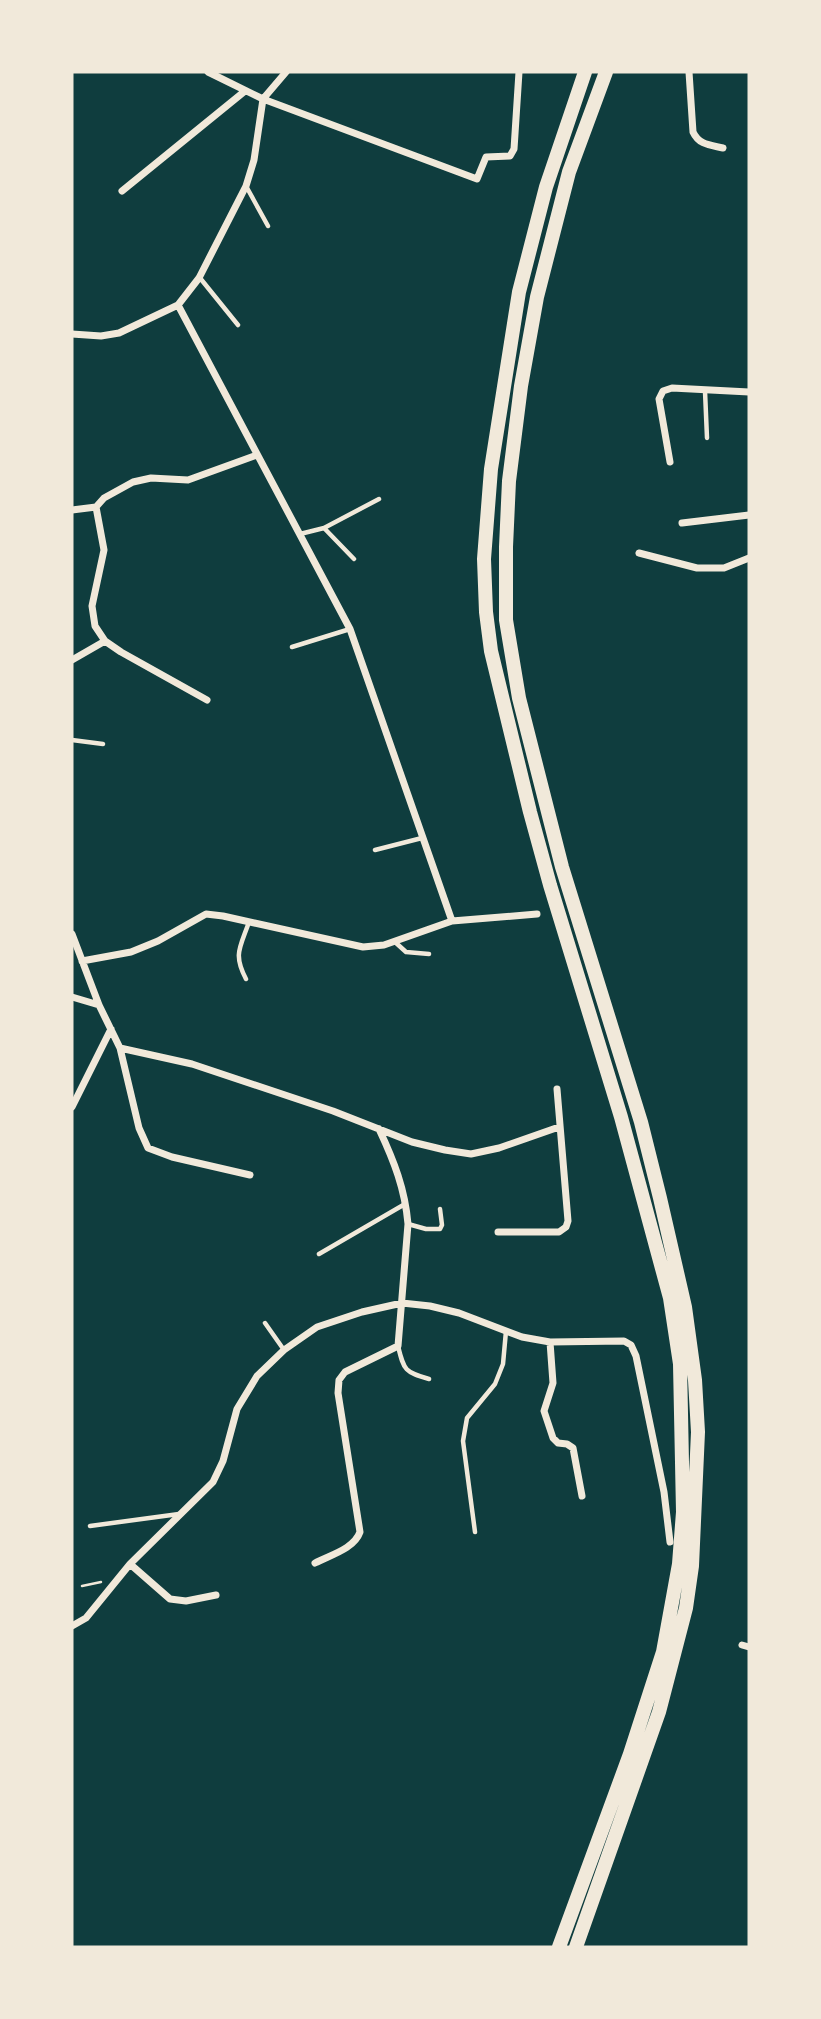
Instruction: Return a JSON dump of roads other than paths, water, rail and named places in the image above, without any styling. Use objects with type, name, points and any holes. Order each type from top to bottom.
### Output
[{"type":"highway","points":[[559,1947],[630,1754],[663,1652],[679,1564],[683,1513],[680,1364],[670,1298],[621,1117],[510,736],[491,651],[486,612],[484,559],[491,469],[519,292],[546,187],[585,72]]},
{"type":"highway","points":[[576,1947],[659,1712],[686,1608],[692,1566],[698,1432],[695,1380],[685,1307],[660,1198],[641,1122],[562,867],[519,698],[506,620],[509,481],[530,335],[569,172],[606,72]]},
{"type":"street","points":[[208,72],[263,99],[477,179],[485,158],[510,156],[514,149],[519,72]]},
{"type":"street","points":[[72,334],[101,336],[119,333],[178,305],[199,278],[246,186],[254,160],[263,99],[286,72]]},
{"type":"street","points":[[689,72],[692,132],[696,139],[703,143],[723,148]]},
{"type":"street","points":[[122,191],[245,91]]},
{"type":"street","points":[[178,305],[350,629],[452,921]]},
{"type":"street","points":[[670,462],[659,399],[663,391],[672,388],[749,392]]},
{"type":"street","points":[[72,510],[96,507],[104,498],[133,482],[151,478],[188,480],[257,455]]},
{"type":"street","points":[[96,507],[104,550],[92,606],[95,626],[106,641],[207,700]]},
{"type":"street","points":[[682,523],[749,515]]},
{"type":"street","points":[[639,553],[697,568],[724,568],[749,558]]},
{"type":"street","points":[[72,660],[106,641]]},
{"type":"street","points":[[82,961],[131,952],[158,941],[206,914],[363,947],[394,941],[452,921],[537,914]]},
{"type":"street","points":[[72,934],[99,1005],[120,1048],[139,1128],[148,1148],[172,1157],[250,1175]]},
{"type":"street","points":[[72,997],[99,1005]]},
{"type":"street","points":[[72,1107],[86,1074],[111,1029]]},
{"type":"street","points":[[120,1048],[218,1072],[333,1111],[412,1142],[471,1154],[499,1148],[559,1128]]},
{"type":"street","points":[[498,1232],[559,1232],[566,1227],[568,1221],[557,1089]]},
{"type":"street","points":[[316,1563],[357,1540],[360,1532],[338,1393],[339,1380],[345,1372],[398,1346],[408,1224],[398,1169],[379,1129]]},
{"type":"street","points":[[72,1626],[86,1618],[130,1564],[213,1482],[223,1461],[237,1409],[257,1376],[284,1350],[317,1327],[362,1312],[402,1303],[459,1313],[522,1337],[550,1342],[624,1341],[631,1345],[636,1356],[664,1492],[670,1542]]},
{"type":"street","points":[[550,1342],[553,1382],[544,1410],[553,1437],[558,1443],[573,1448],[582,1496]]},
{"type":"street","points":[[130,1564],[170,1599],[186,1601],[216,1595]]},
{"type":"lane","points":[[246,186],[268,226]]},
{"type":"lane","points":[[199,278],[238,325]]},
{"type":"lane","points":[[705,390],[707,438]]},
{"type":"lane","points":[[300,534],[324,528],[379,499]]},
{"type":"lane","points":[[324,528],[354,559]]},
{"type":"lane","points":[[292,647],[350,629]]},
{"type":"lane","points":[[72,740],[103,744]]},
{"type":"lane","points":[[375,850],[423,838]]},
{"type":"lane","points":[[246,979],[238,964],[249,922]]},
{"type":"lane","points":[[394,941],[406,952],[429,954]]},
{"type":"lane","points":[[318,1254],[406,1203]]},
{"type":"lane","points":[[408,1224],[426,1229],[440,1229],[440,1209]]},
{"type":"lane","points":[[265,1323],[284,1350]]},
{"type":"lane","points":[[475,1532],[463,1441],[467,1418],[495,1384],[503,1364],[506,1331]]},
{"type":"lane","points":[[398,1346],[402,1365],[407,1371],[429,1379]]},
{"type":"lane","points":[[90,1526],[180,1514]]}]
